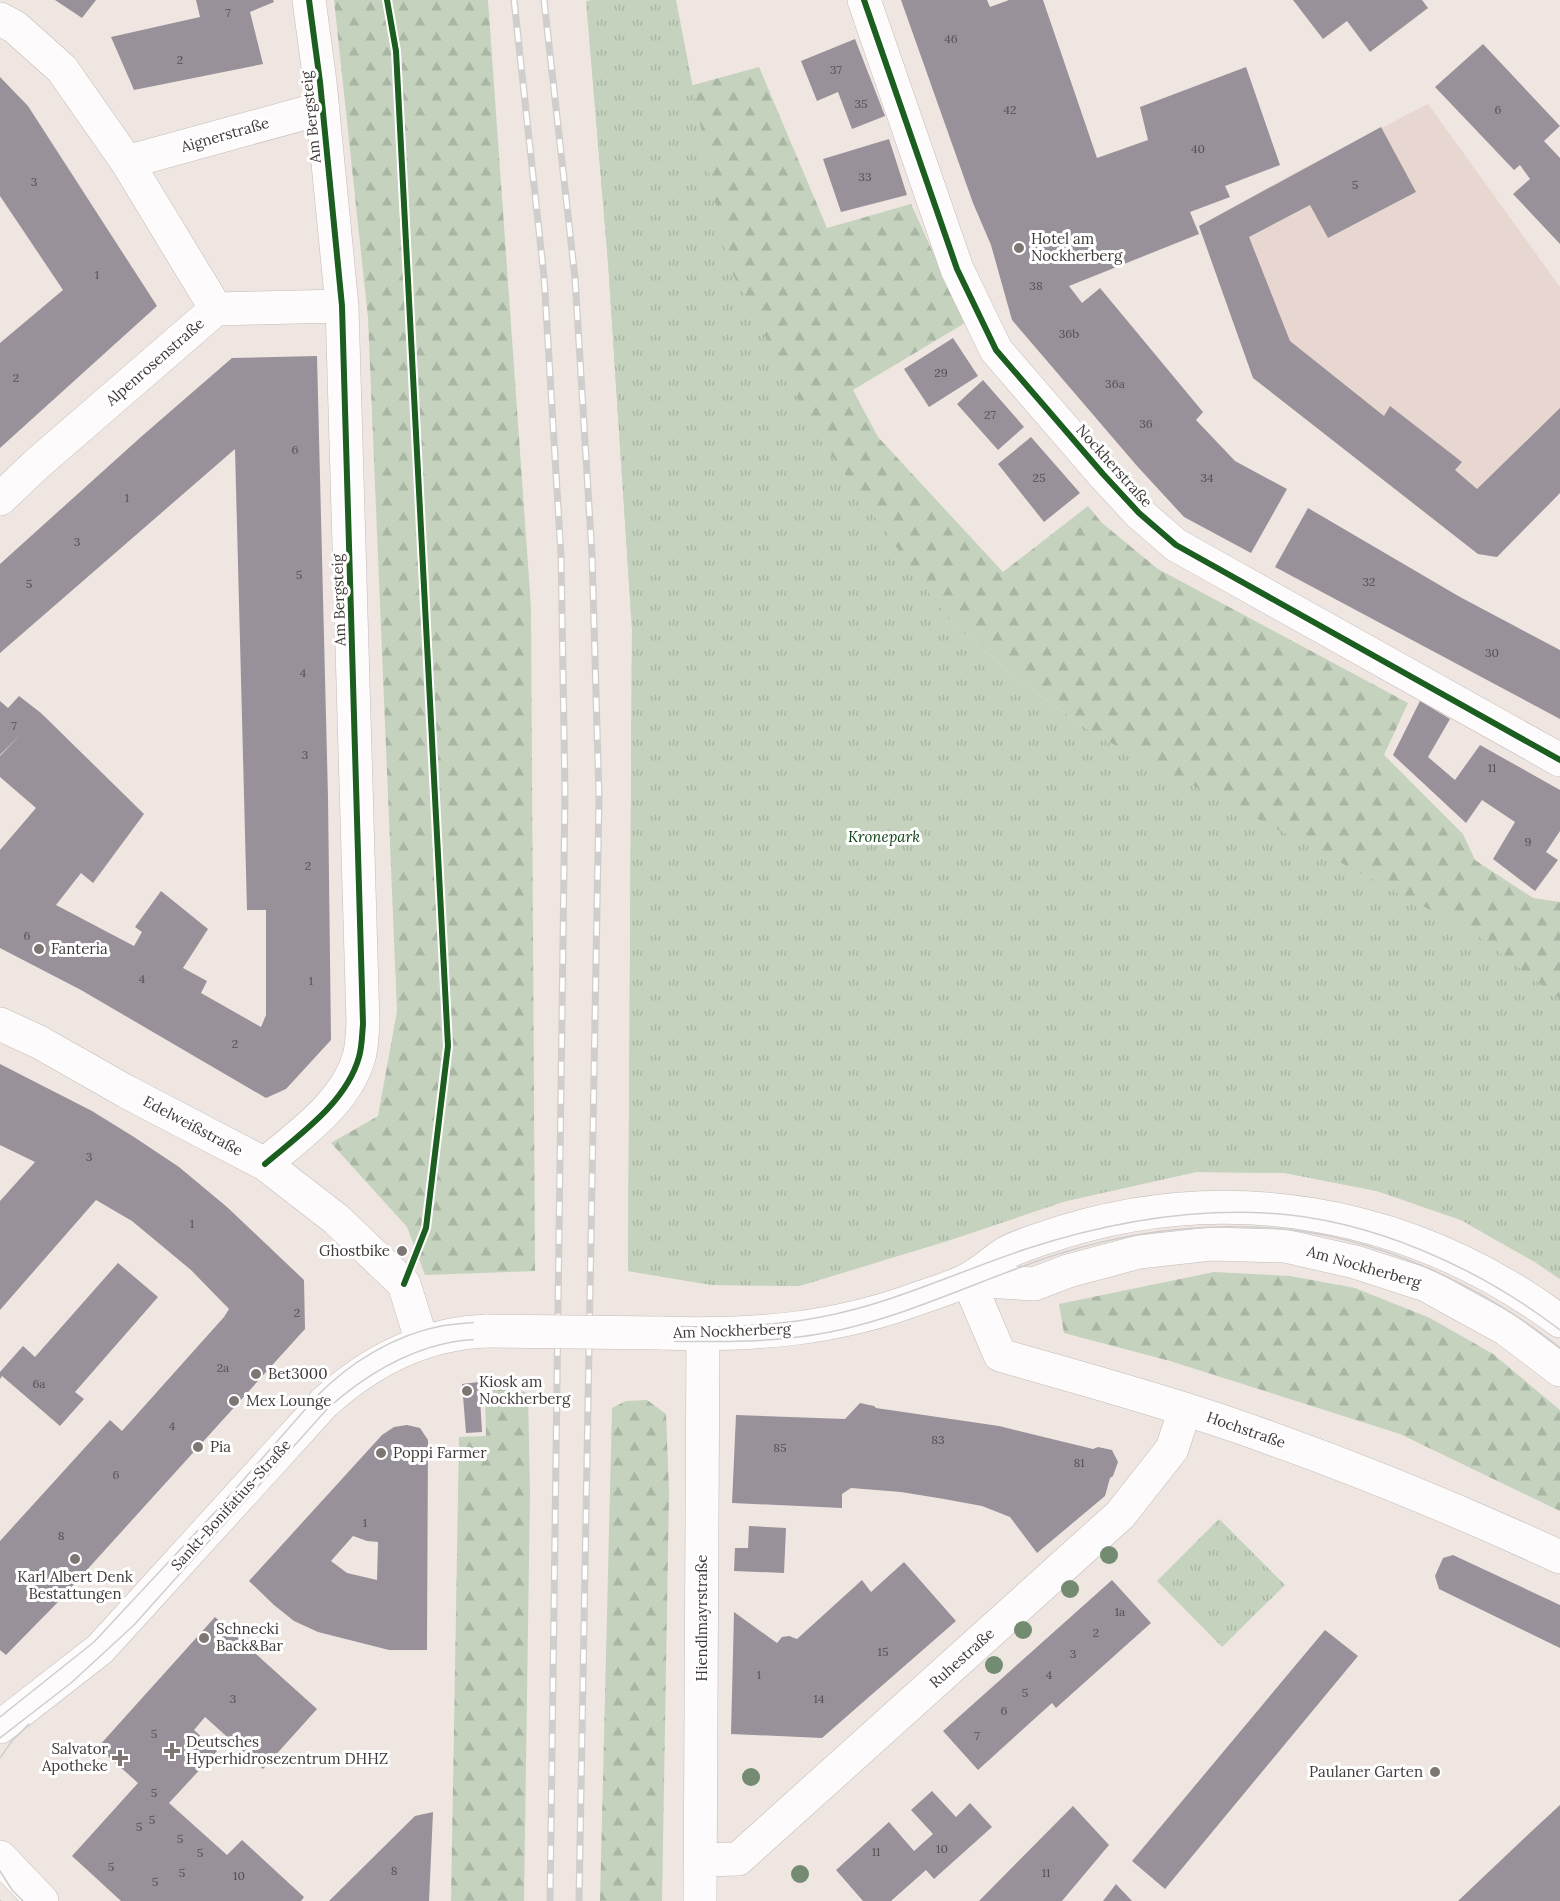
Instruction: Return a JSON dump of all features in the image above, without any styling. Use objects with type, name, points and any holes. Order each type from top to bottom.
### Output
[{"type":"street","name":"Am Bergsteig","points":[[265,1164],[323,1113],[345,1089],[359,1057],[363,1024],[342,306],[309,0]]},
{"type":"street","name":"Nockherstraße","points":[[864,0],[957,269],[996,350],[1138,513],[1176,545],[1560,760]]},
{"type":"street","points":[[0,19],[15,27],[62,69],[127,162],[216,309]]},
{"type":"street","name":"Aignerstraße","points":[[127,162],[322,108]]},
{"type":"street","name":"Alpenrosenstraße","points":[[0,499],[216,309],[342,306]]},
{"type":"street","name":"Edelweißstraße","points":[[0,1024],[39,1042],[127,1092],[265,1164],[336,1219],[404,1284],[422,1342]]},
{"type":"street","name":"Am Nockherberg","points":[[488,1331],[745,1334],[824,1325],[888,1309],[968,1280],[1008,1251],[1042,1238],[1106,1220],[1173,1209],[1244,1207],[1312,1214],[1377,1228],[1408,1239],[1441,1252],[1503,1283],[1560,1322]]},
{"type":"street","name":"Am Nockherberg","points":[[968,1280],[1034,1284],[1077,1268],[1139,1252],[1211,1244],[1284,1246],[1355,1262],[1426,1285],[1506,1329],[1560,1370]]},
{"type":"street","name":"Hochstraße","points":[[968,1280],[1000,1355],[1185,1409],[1341,1463],[1493,1526],[1560,1557]]},
{"type":"street","name":"Sankt-Bonifatius-Straße","points":[[0,1726],[100,1649],[324,1403],[340,1389],[375,1363],[422,1342],[464,1332],[488,1331]]},
{"type":"street","name":"Hiendlmayrstraße","points":[[700,1901],[703,1334]]},
{"type":"street","name":"Ruhestraße","points":[[701,1860],[738,1859],[1120,1515],[1172,1449],[1185,1409]]},
{"type":"street","points":[[0,1857],[42,1901]]},
{"type":"shaded area","points":[[1428,104],[1560,287],[1560,493],[1497,557],[1478,554],[1253,378],[1199,226],[1294,173]]},
{"type":"green space","points":[[334,0],[488,0],[531,607],[535,1271],[425,1275],[407,1227],[331,1143],[378,1116],[397,1011],[368,318]]},
{"type":"green space","name":"Kronepark","points":[[676,0],[727,263],[815,432],[946,617],[1018,680],[1099,737],[1474,933],[1560,999],[1560,1279],[1535,1262],[1461,1220],[1377,1191],[1285,1173],[1196,1172],[1066,1201],[947,1241],[799,1286],[712,1285],[628,1271],[632,629],[608,262],[586,1]]},
{"type":"green space","name":"Kronepark","points":[[663,21],[675,90],[759,67],[827,228],[911,204],[965,323],[853,390],[878,437],[1003,572],[1088,506],[1102,523],[1158,569],[1408,703],[1384,755],[1463,834],[1475,860],[1533,898],[1560,902],[1560,1279],[1535,1262],[1461,1220],[1377,1191],[1285,1173],[1196,1172],[1066,1201],[947,1241],[799,1286],[712,1285],[628,1271],[632,629],[608,262],[589,33]],"holes":[[[946,617],[1018,680],[1099,737],[1159,769],[731,720]]]},
{"type":"green space","points":[[1214,1272],[1290,1276],[1355,1288],[1430,1318],[1493,1354],[1560,1410],[1560,1511],[1400,1434],[1170,1361],[1064,1333],[1059,1304]]},
{"type":"green space","points":[[505,1387],[528,1393],[530,1493],[524,1901],[451,1901],[459,1437],[486,1436],[485,1392]]},
{"type":"green space","points":[[647,1400],[666,1414],[669,1493],[662,1901],[600,1901],[612,1408],[626,1401]]},
{"type":"green space","points":[[1219,1519],[1285,1585],[1222,1647],[1157,1581]]},
{"type":"building","points":[[55,0],[96,0],[82,18]]},
{"type":"building","points":[[196,0],[273,0],[274,2],[250,12],[263,64],[134,90],[111,37],[200,17]]},
{"type":"building","points":[[901,0],[987,0],[990,7],[1009,0],[1043,0],[1097,158],[1148,140],[1140,107],[1246,67],[1280,165],[1225,186],[1230,197],[1190,212],[1199,234],[1069,286],[1082,303],[1100,288],[1203,412],[1196,420],[1235,461],[1287,489],[1251,553],[1184,517],[1137,466],[1012,320],[991,245],[973,203]]},
{"type":"building","points":[[1293,0],[1422,0],[1428,8],[1370,52],[1347,21],[1323,39]]},
{"type":"building","points":[[855,39],[885,116],[852,129],[838,92],[817,101],[801,61]]},
{"type":"building","points":[[1483,44],[1560,126],[1544,141],[1560,158],[1560,244],[1513,194],[1530,179],[1520,165],[1514,170],[1435,87]]},
{"type":"building","points":[[0,77],[28,106],[157,306],[0,448],[0,343],[63,290],[0,196]]},
{"type":"building","points":[[1381,127],[1416,192],[1328,238],[1310,205],[1249,237],[1290,341],[1384,416],[1390,406],[1462,462],[1455,470],[1477,489],[1560,408],[1560,493],[1497,557],[1478,554],[1253,378],[1199,226]]},
{"type":"building","points":[[889,139],[907,195],[841,212],[823,159]]},
{"type":"building","points":[[953,338],[978,376],[929,407],[904,369]]},
{"type":"building","points":[[317,356],[328,797],[331,1040],[286,1089],[266,1098],[81,990],[0,948],[0,850],[36,808],[0,777],[0,756],[22,733],[0,755],[0,701],[8,708],[19,696],[41,713],[144,814],[93,883],[81,873],[56,905],[134,946],[142,932],[135,927],[161,891],[208,929],[183,968],[207,981],[201,993],[261,1027],[266,1015],[266,910],[247,910],[235,449],[0,653],[0,564],[232,358]]},
{"type":"building","points":[[983,380],[1024,427],[998,450],[957,404]]},
{"type":"building","points":[[1031,437],[1080,493],[1044,522],[998,464]]},
{"type":"building","points":[[1308,508],[1460,597],[1560,650],[1560,719],[1275,567]]},
{"type":"building","points":[[1420,701],[1450,719],[1428,757],[1455,780],[1480,745],[1560,790],[1560,831],[1546,852],[1558,860],[1535,891],[1493,859],[1515,822],[1482,800],[1466,823],[1393,755]]},
{"type":"building","points":[[0,1064],[92,1111],[134,1137],[179,1167],[227,1207],[304,1280],[305,1329],[57,1603],[6,1655],[0,1650],[0,1541],[110,1420],[122,1431],[229,1309],[191,1270],[132,1221],[96,1200],[0,1310],[0,1201],[35,1162],[0,1145]]},
{"type":"building","points":[[118,1263],[158,1297],[75,1392],[84,1399],[60,1426],[2,1376],[0,1379],[0,1372],[23,1346],[35,1357]]},
{"type":"building","points":[[479,1382],[482,1432],[466,1433],[462,1384]]},
{"type":"building","points":[[860,1403],[876,1408],[999,1426],[1093,1449],[1098,1447],[1112,1450],[1118,1462],[1105,1496],[1037,1553],[1010,1517],[982,1506],[944,1499],[901,1492],[851,1488],[842,1494],[842,1508],[732,1503],[736,1415],[845,1419]]},
{"type":"building","points":[[407,1425],[420,1428],[428,1440],[427,1650],[389,1650],[318,1632],[294,1621],[249,1581],[382,1435],[394,1427]],"holes":[[[353,1536],[378,1542],[377,1580],[347,1573],[331,1561]]]},
{"type":"building","points":[[749,1526],[786,1528],[784,1573],[734,1571],[735,1548],[748,1548]]},
{"type":"building","points":[[1453,1555],[1560,1605],[1560,1648],[1439,1589],[1435,1576],[1443,1558]]},
{"type":"building","points":[[904,1562],[956,1621],[822,1738],[731,1734],[734,1612],[777,1643],[782,1637],[789,1636],[797,1639],[862,1580],[871,1592]]},
{"type":"building","points":[[1112,1580],[1151,1623],[1056,1708],[1052,1703],[978,1770],[943,1731]]},
{"type":"building","points":[[215,1617],[317,1709],[263,1769],[205,1717],[194,1730],[217,1751],[169,1803],[227,1855],[242,1840],[304,1897],[301,1901],[121,1901],[72,1856],[138,1783],[98,1747]]},
{"type":"building","points":[[1325,1630],[1358,1656],[1165,1889],[1132,1861]]},
{"type":"building","points":[[932,1791],[956,1817],[970,1803],[992,1827],[934,1879],[926,1870],[891,1901],[863,1901],[836,1870],[889,1822],[914,1851],[933,1834],[911,1810]]},
{"type":"building","points":[[1560,1805],[1560,1901],[1458,1901],[1534,1829]]},
{"type":"building","points":[[1073,1806],[1109,1845],[1062,1901],[979,1901]]},
{"type":"building","points":[[433,1812],[429,1901],[329,1901],[415,1816]]},
{"type":"building","points":[[1116,1884],[1132,1901],[1103,1901]]},
{"type":"tram line","points":[[0,1717],[94,1642],[330,1384],[374,1352],[424,1330],[483,1322],[687,1327],[788,1322],[821,1317],[874,1304],[1026,1249],[1084,1232],[1174,1216],[1235,1212],[1304,1217],[1343,1225],[1421,1250],[1494,1286],[1560,1330]]},
{"type":"tram line","points":[[0,1738],[71,1683],[134,1625],[328,1408],[369,1376],[398,1360],[430,1347],[472,1340],[499,1339],[725,1341],[809,1336],[888,1317],[1029,1264],[1109,1240],[1189,1228],[1243,1227],[1309,1232],[1386,1252],[1424,1266],[1495,1303],[1529,1324],[1560,1348]]},
{"type":"tram line","points":[[0,1758],[12,1741],[29,1724]]},
{"type":"tram line","points":[[0,1871],[12,1890],[23,1901]]},
{"type":"railway","points":[[514,0],[544,277],[561,555],[565,792],[550,1901]]},
{"type":"railway","points":[[544,0],[575,278],[592,555],[599,797],[579,1901]]},
{"type":"cycle path","points":[[265,1164],[307,1129],[344,1089],[359,1057],[363,1024],[342,306],[320,82],[309,0]]},
{"type":"cycle path","points":[[387,0],[396,51],[448,1046],[426,1228],[404,1284]]},
{"type":"cycle path","points":[[864,0],[957,269],[996,350],[1103,474],[1139,513],[1176,545],[1560,760]]},
{"type":"place","name":"Hotel am Nockherberg","points":[[1019,248]]},
{"type":"place","name":"Fanteria","points":[[39,949]]},
{"type":"place","name":"Ghostbike","points":[[402,1251]]},
{"type":"place","name":"Bet3000","points":[[256,1374]]},
{"type":"place","name":"Kiosk am Nockherberg","points":[[467,1391]]},
{"type":"place","name":"Mex Lounge","points":[[234,1401]]},
{"type":"place","name":"Pia","points":[[198,1447]]},
{"type":"place","name":"Poppi Farmer","points":[[381,1453]]},
{"type":"place","name":"Karl Albert Denk Bestattungen","points":[[75,1559]]},
{"type":"place","name":"Schnecki Back&Bar","points":[[204,1638]]},
{"type":"place","name":"Deutsches Hyperhidrosezentrum DHHZ","points":[[172,1751]]},
{"type":"place","name":"Salvator Apotheke","points":[[120,1758]]},
{"type":"place","name":"Paulaner Garten","points":[[1435,1772]]}]
